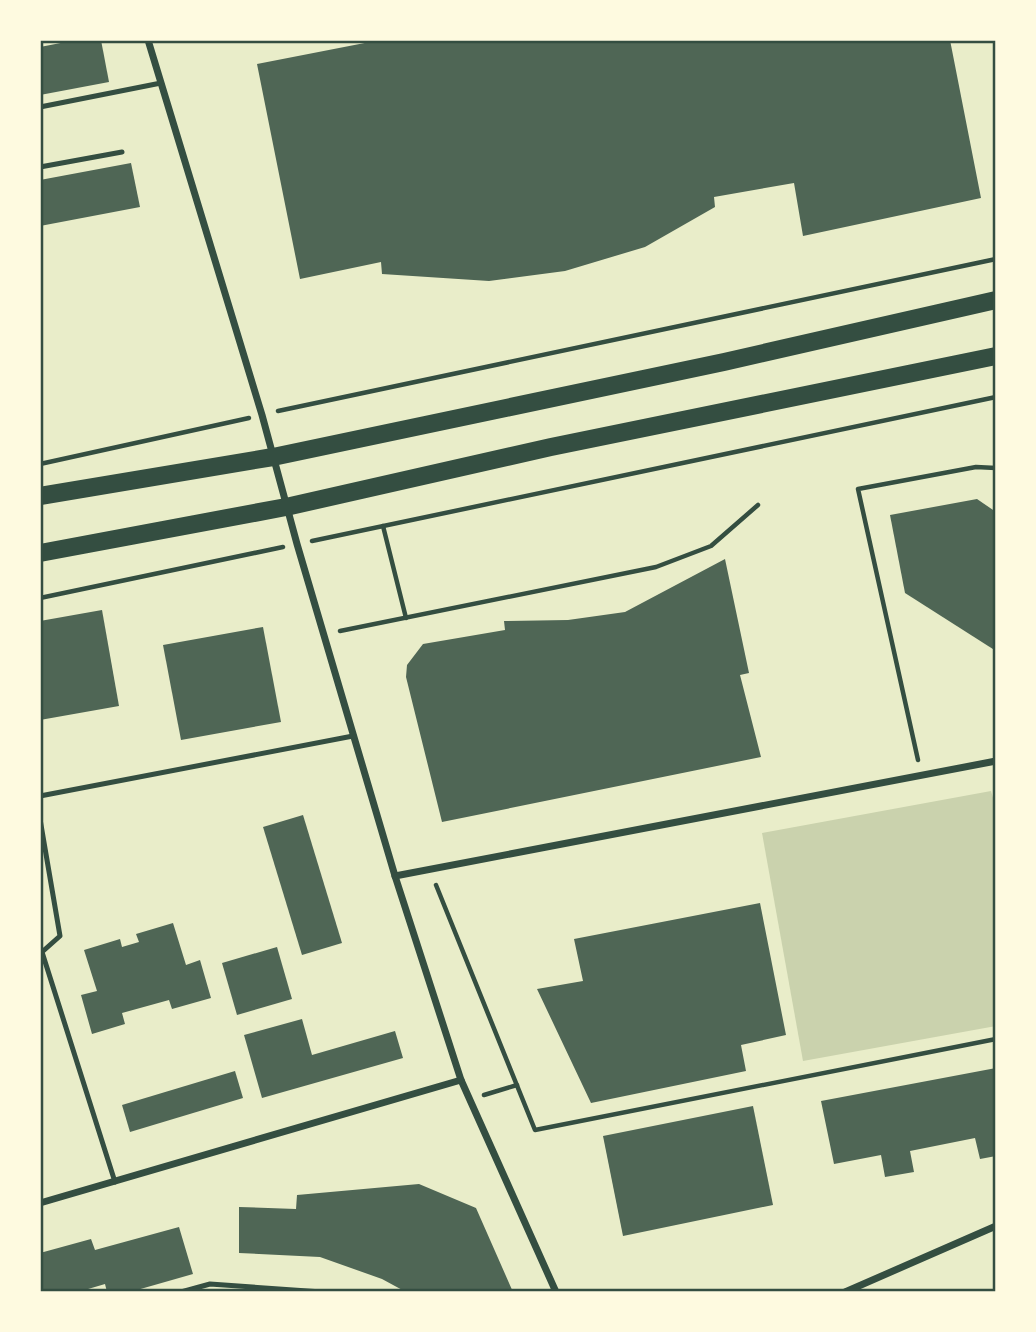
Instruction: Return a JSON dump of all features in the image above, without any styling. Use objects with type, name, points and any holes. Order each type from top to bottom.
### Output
[{"type":"main road","points":[[40,496],[273,457],[724,362],[996,300]]},
{"type":"main road","points":[[40,554],[286,507],[551,447],[996,356]]},
{"type":"street","points":[[148,40],[262,415],[286,507],[395,876],[461,1080],[556,1292]]},
{"type":"street","points":[[395,876],[996,761]]},
{"type":"street","points":[[40,1203],[461,1080]]},
{"type":"street","points":[[845,1292],[996,1226]]},
{"type":"lane","points":[[40,107],[161,83]]},
{"type":"lane","points":[[40,167],[122,152]]},
{"type":"lane","points":[[40,796],[353,736]]},
{"type":"lane","points":[[40,820],[60,936],[42,952],[115,1182]]},
{"type":"lane","points":[[181,1292],[211,1284],[322,1292]]},
{"type":"path","points":[[40,464],[996,259]]},
{"type":"path","points":[[40,598],[996,397]]},
{"type":"path","points":[[922,775],[858,489],[976,467],[996,468]]},
{"type":"path","points":[[323,635],[656,567],[711,546],[758,505]]},
{"type":"path","points":[[383,526],[406,618]]},
{"type":"path","points":[[430,869],[535,1130],[996,1039]]},
{"type":"path","points":[[470,1100],[517,1085]]},
{"type":"green space","points":[[991,791],[996,808],[996,1026],[803,1061],[762,833]]},
{"type":"building","points":[[76,40],[101,40],[109,82],[40,95],[40,47]]},
{"type":"building","points":[[380,40],[950,40],[981,198],[803,236],[794,183],[714,197],[715,207],[645,247],[565,271],[489,281],[382,274],[381,262],[300,279],[257,64]]},
{"type":"building","points":[[131,163],[140,207],[40,226],[40,180]]},
{"type":"building","points":[[977,499],[996,512],[996,651],[905,593],[890,515]]},
{"type":"building","points":[[725,559],[749,673],[740,675],[761,757],[442,822],[406,677],[407,665],[423,644],[505,630],[504,621],[568,620],[625,612]]},
{"type":"building","points":[[102,610],[119,706],[40,720],[40,621]]},
{"type":"building","points":[[263,627],[281,722],[181,740],[163,645]]},
{"type":"building","points":[[303,815],[342,943],[302,955],[263,827]]},
{"type":"building","points":[[760,903],[786,1035],[741,1045],[746,1071],[591,1103],[537,989],[583,981],[574,939]]},
{"type":"building","points":[[173,923],[186,965],[200,960],[211,998],[172,1009],[169,1000],[122,1013],[125,1024],[92,1034],[81,995],[97,991],[84,950],[120,939],[122,947],[139,942],[136,934]]},
{"type":"building","points":[[277,947],[292,999],[237,1015],[222,963]]},
{"type":"building","points":[[302,1019],[312,1055],[395,1031],[403,1058],[262,1098],[244,1035]]},
{"type":"building","points":[[996,1068],[996,1156],[980,1159],[975,1138],[910,1151],[914,1172],[885,1177],[881,1155],[834,1164],[821,1101]]},
{"type":"building","points":[[235,1071],[243,1098],[130,1132],[122,1105]]},
{"type":"building","points":[[753,1106],[773,1205],[623,1236],[603,1136]]},
{"type":"building","points":[[419,1184],[476,1208],[513,1292],[406,1292],[382,1279],[320,1257],[239,1253],[239,1207],[296,1209],[297,1195]]},
{"type":"building","points":[[179,1227],[193,1274],[130,1292],[107,1292],[105,1284],[78,1292],[40,1292],[40,1253],[91,1239],[95,1250]]}]
